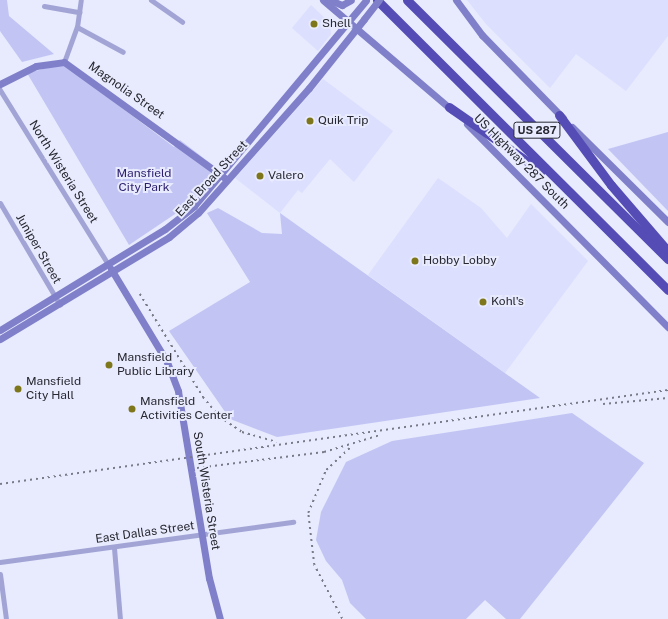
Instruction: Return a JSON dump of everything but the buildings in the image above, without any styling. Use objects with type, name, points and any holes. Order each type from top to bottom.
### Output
[{"type":"highway","name":"US 287","points":[[378,0],[561,185],[668,290]]},
{"type":"highway","name":"US 287","points":[[407,0],[668,259]]},
{"type":"highway","points":[[449,107],[561,185]]},
{"type":"highway","points":[[560,115],[611,186],[668,252]]},
{"type":"main road","name":"US Highway 287 South","points":[[323,0],[355,30],[409,70],[449,107],[668,327]]},
{"type":"main road","points":[[330,0],[337,4],[351,0]]},
{"type":"main road","name":"East Broad Street","points":[[0,330],[165,229],[194,206],[251,141],[366,0]]},
{"type":"main road","name":"East Broad Street","points":[[0,339],[60,305],[169,237],[198,213],[229,181],[308,88],[340,50],[378,0]]},
{"type":"main road","points":[[456,0],[482,35],[668,222]]},
{"type":"main road","points":[[340,50],[354,39],[368,39]]},
{"type":"main road","points":[[0,84],[36,66],[64,62]]},
{"type":"main road","name":"Magnolia Street","points":[[64,62],[229,181]]},
{"type":"main road","points":[[300,81],[308,88]]},
{"type":"main road","points":[[251,141],[258,147]]},
{"type":"main road","points":[[194,206],[198,213]]},
{"type":"main road","points":[[165,229],[169,237]]},
{"type":"main road","name":"South Wisteria Street","points":[[108,264],[174,379],[184,419],[201,535],[220,619]]},
{"type":"street","points":[[64,62],[77,27],[81,0]]},
{"type":"street","points":[[151,0],[182,22]]},
{"type":"street","points":[[44,6],[79,12]]},
{"type":"street","points":[[77,27],[123,52]]},
{"type":"street","name":"North Wisteria Street","points":[[0,90],[108,264]]},
{"type":"street","name":"Juniper Street","points":[[0,203],[60,305]]},
{"type":"street","name":"East Dallas Street","points":[[0,562],[114,548],[293,522]]},
{"type":"street","points":[[114,548],[120,619]]},
{"type":"street","points":[[0,574],[6,619]]},
{"type":"shaded area","points":[[467,0],[668,0],[668,36],[626,91],[576,54],[550,88],[486,24]]},
{"type":"shaded area","points":[[311,5],[330,23],[331,34],[318,51],[292,28]]},
{"type":"shaded area","points":[[323,79],[393,131],[354,182],[330,159],[302,193],[298,190],[280,213],[235,178]]},
{"type":"shaded area","points":[[438,178],[481,208],[507,238],[531,204],[588,261],[505,373],[368,275]]},
{"type":"green space","points":[[0,0],[7,0],[9,16],[54,54],[22,62],[0,31]]},
{"type":"green space","name":"Mansfield City Park","points":[[63,64],[174,147],[180,140],[218,169],[206,187],[181,210],[129,245],[27,73]]},
{"type":"green space","points":[[668,132],[668,211],[608,149]]},
{"type":"green space","points":[[218,208],[262,233],[282,234],[280,213],[540,398],[277,437],[230,419],[169,331],[250,282],[207,213]]},
{"type":"green space","points":[[572,413],[644,463],[520,619],[506,619],[485,600],[466,619],[366,619],[350,603],[342,580],[326,561],[316,540],[321,512],[346,462],[392,441]]},
{"type":"railway","points":[[140,294],[203,397],[220,417],[242,432],[277,442]]},
{"type":"railway","points":[[0,484],[668,390]]},
{"type":"railway","points":[[603,404],[668,398]]},
{"type":"railway","points":[[197,468],[324,452],[380,435]]},
{"type":"railway","points":[[342,619],[314,565],[308,513],[326,470],[350,448]]},
{"type":"place","name":"Shell","points":[[314,24]]},
{"type":"place","name":"Quik Trip","points":[[310,121]]},
{"type":"place","name":"Valero","points":[[260,176]]},
{"type":"place","name":"Hobby Lobby","points":[[415,261]]},
{"type":"place","name":"Kohl's","points":[[483,302]]},
{"type":"place","name":"Mansfield Public Library","points":[[109,365]]},
{"type":"place","name":"Mansfield City Hall","points":[[18,389]]},
{"type":"place","name":"Mansfield Activities Center","points":[[132,409]]}]
